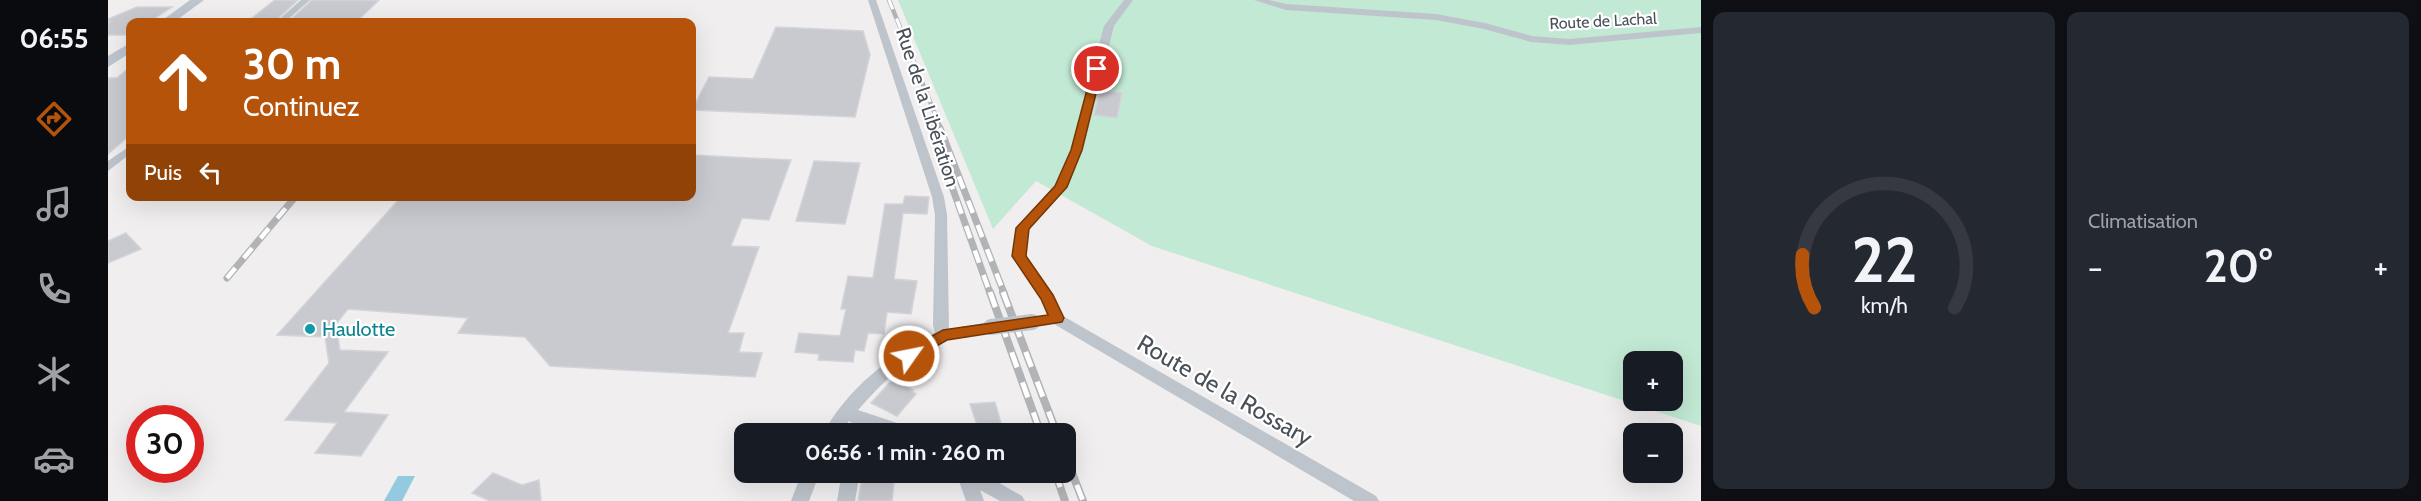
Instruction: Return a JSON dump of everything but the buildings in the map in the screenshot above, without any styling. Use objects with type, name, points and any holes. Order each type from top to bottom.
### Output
[{"type":"main road","points":[[172,18],[198,0]]},
{"type":"main road","points":[[108,63],[126,50]]},
{"type":"street","points":[[285,18],[306,0]]},
{"type":"street","name":"Rue de la Libération","points":[[872,0],[938,197],[941,237],[940,325],[943,335]]},
{"type":"street","points":[[842,423],[909,356],[943,335],[1057,318],[1048,298],[1019,256],[1023,228],[1061,187],[1077,150],[1109,26],[1129,0]]},
{"type":"street","name":"Route de Lachal","points":[[1258,0],[1286,7],[1436,17],[1485,26],[1531,39],[1559,41],[1701,30]]},
{"type":"street","points":[[108,167],[126,152]]},
{"type":"street","name":"Route de la Rossary","points":[[1057,318],[1086,338],[1370,501]]},
{"type":"street","points":[[851,414],[860,423]]},
{"type":"street","points":[[851,414],[877,423]]},
{"type":"street","points":[[800,501],[807,483]]},
{"type":"street","points":[[846,501],[849,483]]},
{"type":"street","points":[[969,483],[975,501]]},
{"type":"street","points":[[982,483],[1016,501]]},
{"type":"green space","points":[[898,0],[1701,0],[1701,426],[1655,411],[1683,411],[1683,351],[1623,351],[1623,400],[1152,246],[1036,181],[993,229]]},
{"type":"water","points":[[398,476],[415,476],[402,501],[384,501]]},
{"type":"railway","points":[[889,0],[941,129]]},
{"type":"railway","points":[[929,123],[931,129]]},
{"type":"railway","points":[[931,128],[990,293]]},
{"type":"railway","points":[[940,128],[1004,293]]},
{"type":"railway","points":[[227,278],[292,201]]},
{"type":"railway","points":[[990,292],[1037,423]]},
{"type":"railway","points":[[1003,292],[1053,423]]},
{"type":"railway","points":[[1059,483],[1065,501]]},
{"type":"railway","points":[[1076,483],[1083,501]]},
{"type":"place","name":"Haulotte","points":[[310,329]]},
{"type":"route","points":[[909,356],[943,335],[1057,318],[1048,298],[1019,256],[1023,228],[1061,187],[1077,150],[1097,69]]}]
